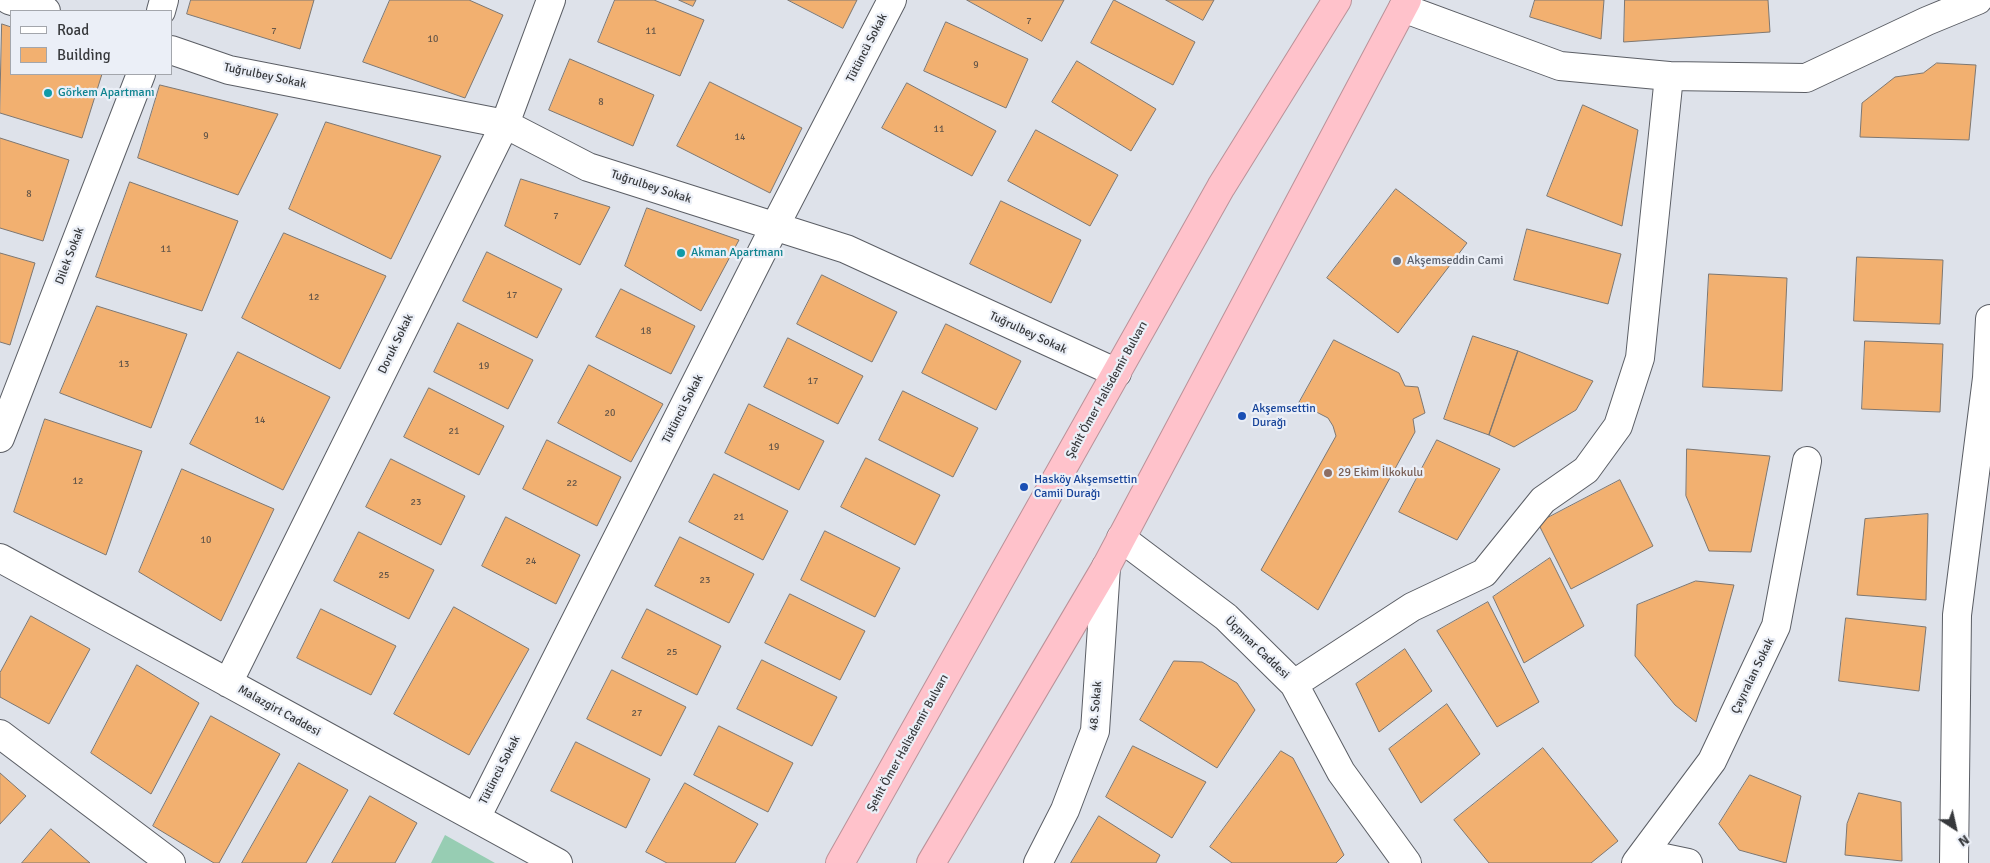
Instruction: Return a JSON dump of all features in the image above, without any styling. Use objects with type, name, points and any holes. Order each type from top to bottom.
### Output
[{"type":"highway","name":"Şehit Ömer Halisdemir Bulvarı","points":[[840,863],[1222,187],[1337,0]]},
{"type":"highway","points":[[931,863],[1106,567],[1405,4]]},
{"type":"street","points":[[9,0],[43,10]]},
{"type":"street","name":"Doruk Sokak","points":[[228,683],[505,124],[551,0]]},
{"type":"street","name":"Tütüncü Sokak","points":[[476,818],[775,226],[892,0]]},
{"type":"street","points":[[1405,4],[1560,66],[1670,76],[1806,78],[1927,21],[1978,0]]},
{"type":"street","name":"Tuğrulbey Sokak","points":[[172,50],[229,70],[505,124],[588,167],[846,249],[1117,373]]},
{"type":"street","name":"Dilek Sokak","points":[[0,438],[141,75]]},
{"type":"street","points":[[1294,684],[1412,607],[1484,573],[1543,500],[1586,470],[1618,426],[1640,358],[1670,76]]},
{"type":"street","points":[[1954,863],[1958,615],[1987,378],[1990,318]]},
{"type":"street","name":"Çayıralan Sokak","points":[[1640,858],[1712,761],[1776,626],[1807,461]]},
{"type":"street","name":"Üçpınar Caddesi","points":[[1121,538],[1226,617],[1294,684],[1341,772],[1399,859]]},
{"type":"street","name":"Malazgirt Caddesi","points":[[0,558],[558,863]]},
{"type":"street","name":"48. Sokak","points":[[1038,863],[1065,810],[1095,731],[1106,567]]},
{"type":"street","points":[[0,734],[171,863]]},
{"type":"street","points":[[1640,858],[1688,863]]},
{"type":"green space","points":[[445,835],[495,863],[431,863]]},
{"type":"building","points":[[191,0],[314,0],[300,49],[187,14]]},
{"type":"building","points":[[390,0],[469,0],[503,15],[465,98],[363,62]]},
{"type":"building","points":[[615,0],[654,0],[704,20],[680,76],[598,42]]},
{"type":"building","points":[[679,0],[696,0],[693,6]]},
{"type":"building","points":[[788,0],[857,0],[843,28]]},
{"type":"building","points":[[967,0],[1064,0],[1042,41]]},
{"type":"building","points":[[1114,0],[1195,42],[1173,85],[1091,43]]},
{"type":"building","points":[[1166,0],[1214,0],[1203,20]]},
{"type":"building","points":[[1535,0],[1604,0],[1601,39],[1530,17]]},
{"type":"building","points":[[1625,0],[1768,0],[1770,32],[1624,42]]},
{"type":"building","points":[[946,22],[1028,59],[1006,108],[924,71]]},
{"type":"building","name":"Görkem Apartmanı","points":[[2,24],[10,27],[10,75],[102,75],[82,138],[0,113]]},
{"type":"building","points":[[570,59],[654,95],[633,146],[549,110]]},
{"type":"building","points":[[1077,61],[1156,109],[1131,151],[1052,102]]},
{"type":"building","points":[[1937,63],[1976,65],[1969,140],[1860,137],[1862,103],[1895,77],[1923,73]]},
{"type":"building","points":[[710,82],[802,128],[770,193],[677,146]]},
{"type":"building","points":[[907,83],[996,131],[972,176],[882,128]]},
{"type":"building","points":[[160,85],[278,114],[238,195],[138,158]]},
{"type":"building","points":[[1583,105],[1638,130],[1622,226],[1547,196]]},
{"type":"building","points":[[326,122],[441,156],[391,259],[289,209]]},
{"type":"building","points":[[1036,130],[1118,175],[1090,226],[1008,181]]},
{"type":"building","points":[[0,138],[69,160],[43,241],[0,228]]},
{"type":"building","points":[[521,179],[610,207],[580,265],[505,226]]},
{"type":"building","points":[[130,182],[238,221],[202,311],[96,277]]},
{"type":"building","name":"Akşemseddin Cami","points":[[1396,189],[1467,243],[1398,333],[1327,278]]},
{"type":"building","points":[[1001,201],[1081,240],[1051,303],[970,264]]},
{"type":"building","name":"Akman Apartmanı","points":[[647,208],[739,240],[701,311],[625,266]]},
{"type":"building","points":[[1527,229],[1621,254],[1608,304],[1514,280]]},
{"type":"building","points":[[284,233],[386,276],[340,369],[242,318]]},
{"type":"building","points":[[487,252],[562,289],[537,338],[463,301]]},
{"type":"building","points":[[0,253],[35,263],[10,345],[0,342]]},
{"type":"building","points":[[1857,257],[1943,260],[1940,324],[1854,321]]},
{"type":"building","points":[[1709,274],[1787,278],[1782,391],[1703,387]]},
{"type":"building","points":[[822,275],[897,312],[872,362],[797,324]]},
{"type":"building","points":[[621,289],[695,326],[671,374],[596,337]]},
{"type":"building","points":[[97,306],[187,334],[151,428],[60,393]]},
{"type":"building","points":[[458,323],[533,360],[508,409],[434,372]]},
{"type":"building","points":[[946,324],[1021,361],[996,410],[922,373]]},
{"type":"building","points":[[1473,336],[1518,351],[1489,435],[1444,419]]},
{"type":"building","points":[[788,338],[863,376],[838,424],[764,387]]},
{"type":"building","points":[[1334,340],[1399,373],[1405,386],[1418,387],[1425,413],[1413,419],[1415,432],[1318,610],[1261,570],[1336,436],[1328,418],[1299,403]]},
{"type":"building","points":[[1865,341],[1943,344],[1940,412],[1862,409]]},
{"type":"building","points":[[1518,351],[1593,381],[1576,410],[1514,447],[1489,435]]},
{"type":"building","points":[[238,352],[330,397],[283,490],[190,444]]},
{"type":"building","points":[[589,365],[663,404],[631,462],[558,423]]},
{"type":"building","points":[[429,388],[504,426],[479,475],[404,437]]},
{"type":"building","points":[[903,391],[978,428],[953,477],[879,440]]},
{"type":"building","points":[[749,404],[824,441],[799,490],[725,453]]},
{"type":"building","points":[[45,419],[142,451],[106,555],[14,512]]},
{"type":"building","points":[[547,440],[621,477],[597,526],[523,489]]},
{"type":"building","points":[[1437,440],[1500,469],[1457,540],[1399,512]]},
{"type":"building","points":[[1687,449],[1770,456],[1751,552],[1709,551],[1686,496]]},
{"type":"building","points":[[866,458],[940,495],[915,545],[841,507]]},
{"type":"building","points":[[391,459],[465,496],[441,545],[366,507]]},
{"type":"building","points":[[182,469],[274,509],[221,621],[139,572]]},
{"type":"building","points":[[714,474],[788,511],[763,560],[689,522]]},
{"type":"building","points":[[1620,480],[1653,546],[1571,589],[1538,523]]},
{"type":"building","points":[[1928,514],[1926,600],[1857,595],[1865,519]]},
{"type":"building","points":[[506,517],[580,555],[556,604],[482,566]]},
{"type":"building","points":[[825,531],[900,568],[875,617],[801,580]]},
{"type":"building","points":[[359,532],[434,570],[409,619],[334,581]]},
{"type":"building","points":[[680,537],[754,574],[729,623],[655,586]]},
{"type":"building","points":[[1550,558],[1584,626],[1524,663],[1493,597]]},
{"type":"building","points":[[1696,581],[1734,585],[1696,722],[1675,705],[1635,656],[1637,605]]},
{"type":"building","points":[[790,594],[865,631],[840,680],[765,643]]},
{"type":"building","points":[[1488,602],[1539,702],[1497,727],[1437,631]]},
{"type":"building","points":[[454,607],[529,649],[469,755],[394,714]]},
{"type":"building","points":[[321,609],[396,646],[371,695],[297,658]]},
{"type":"building","points":[[647,609],[721,646],[697,695],[622,658]]},
{"type":"building","points":[[31,616],[90,649],[49,724],[0,697],[0,673]]},
{"type":"building","points":[[1846,618],[1926,627],[1919,691],[1839,681]]},
{"type":"building","points":[[1405,649],[1432,691],[1379,732],[1356,684]]},
{"type":"building","points":[[762,660],[837,697],[812,746],[737,709]]},
{"type":"building","points":[[1174,661],[1202,662],[1237,683],[1255,710],[1217,768],[1140,720]]},
{"type":"building","points":[[137,665],[199,703],[151,794],[91,753]]},
{"type":"building","points":[[612,670],[686,707],[661,756],[587,719]]},
{"type":"building","points":[[1447,704],[1480,754],[1421,803],[1389,749]]},
{"type":"building","points":[[211,716],[280,754],[219,863],[214,863],[153,826]]},
{"type":"building","points":[[719,726],[793,763],[768,812],[694,775]]},
{"type":"building","points":[[576,742],[650,779],[626,828],[551,791]]},
{"type":"building","points":[[1133,746],[1206,782],[1172,838],[1106,797]]},
{"type":"building","points":[[1543,748],[1618,841],[1591,863],[1489,863],[1454,820]]},
{"type":"building","points":[[1281,751],[1293,758],[1344,855],[1336,863],[1232,863],[1210,847]]},
{"type":"building","points":[[299,763],[348,790],[306,863],[242,863]]},
{"type":"building","points":[[0,773],[26,796],[0,824]]},
{"type":"building","points":[[1750,775],[1801,796],[1786,863],[1739,850],[1719,824]]},
{"type":"building","points":[[685,783],[758,824],[735,863],[667,863],[646,852]]},
{"type":"building","points":[[1859,793],[1901,802],[1902,861],[1845,855],[1847,824]]},
{"type":"building","points":[[370,796],[417,823],[395,863],[332,863]]},
{"type":"building","points":[[1099,816],[1160,855],[1156,863],[1071,863]]},
{"type":"building","points":[[51,829],[90,863],[22,863]]},
{"type":"place","name":"Görkem Apartmanı","points":[[48,93]]},
{"type":"place","name":"Akman Apartmanı","points":[[681,253]]},
{"type":"place","name":"Akşemseddin Cami","points":[[1397,261]]},
{"type":"place","name":"Akşemsettin Durağı","points":[[1242,416]]},
{"type":"place","name":"29 Ekim İlkokulu","points":[[1328,473]]},
{"type":"place","name":"Hasköy Akşemsettin Camii Durağı","points":[[1024,487]]}]
